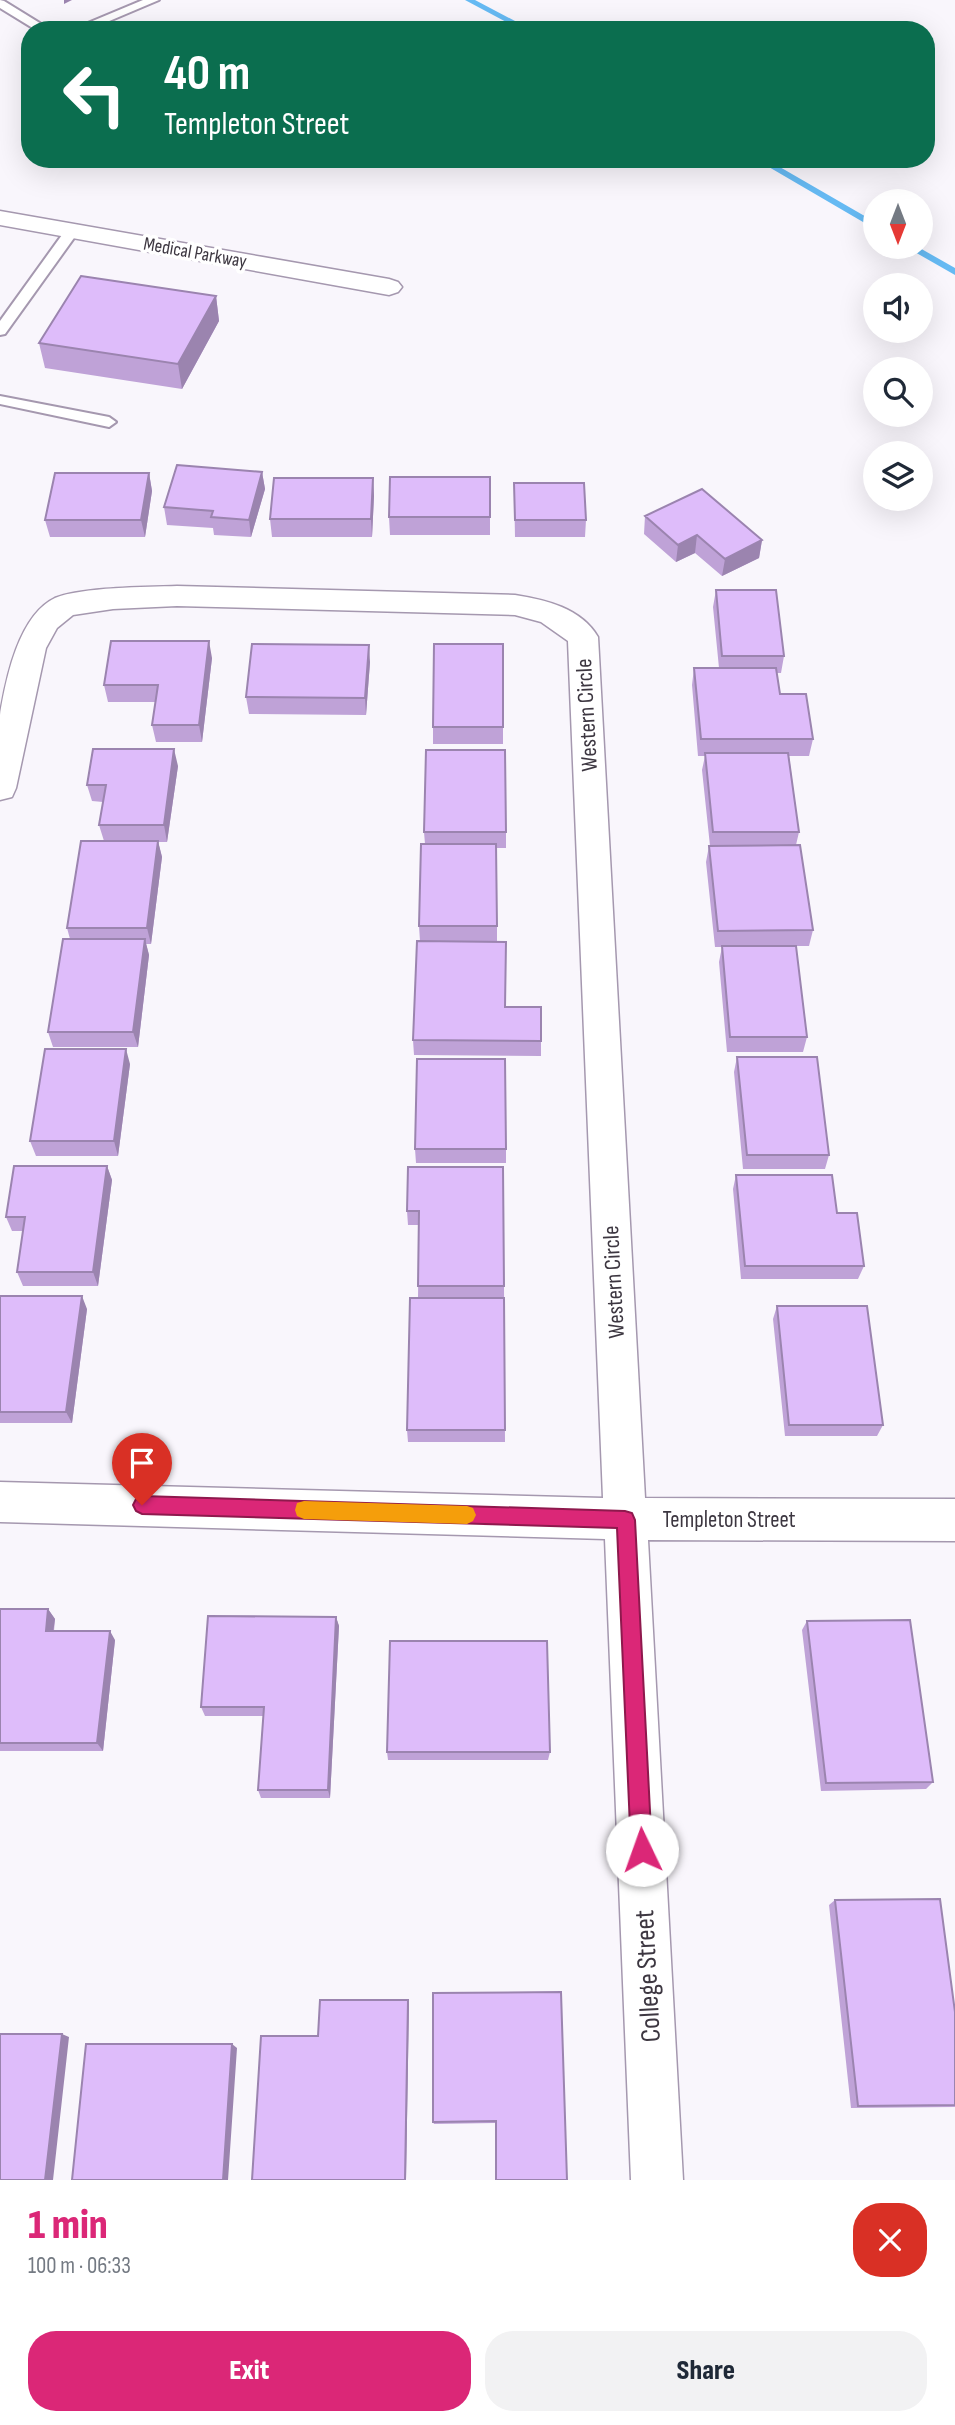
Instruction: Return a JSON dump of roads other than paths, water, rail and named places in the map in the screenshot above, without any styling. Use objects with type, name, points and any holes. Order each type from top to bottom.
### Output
[{"type":"street","name":"Medical Parkway","points":[[0,218],[389,287]]},
{"type":"street","name":"Western Circle","points":[[0,788],[31,648],[46,621],[65,606],[113,598],[177,596],[515,605],[541,609],[563,618],[583,637],[625,1520]]},
{"type":"street","name":"Templeton Street","points":[[0,1502],[625,1520],[955,1520]]},
{"type":"street","name":"College Street","points":[[625,1520],[657,2180]]},
{"type":"lane","points":[[100,21],[153,0]]},
{"type":"lane","points":[[0,3],[30,21]]},
{"type":"lane","points":[[0,331],[72,231]]},
{"type":"lane","points":[[0,400],[109,422]]},
{"type":"waterway","points":[[469,0],[510,21]]},
{"type":"waterway","points":[[775,168],[863,219]]},
{"type":"waterway","points":[[932,259],[955,272]]}]
